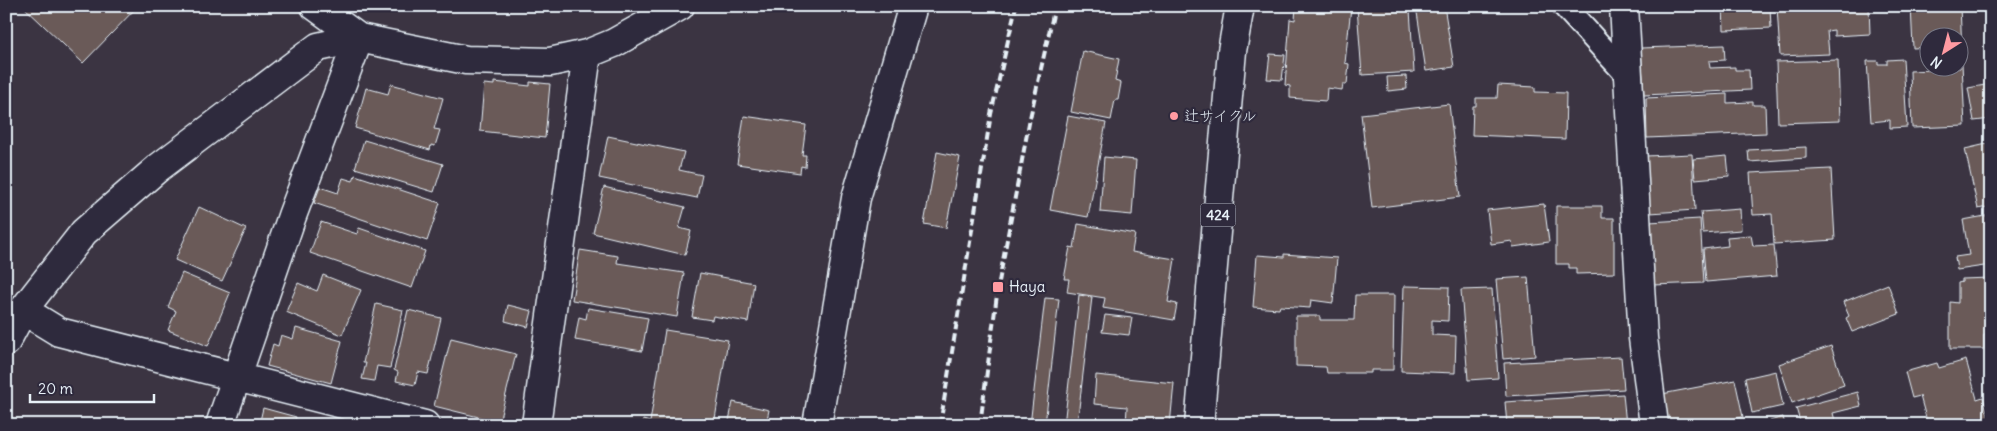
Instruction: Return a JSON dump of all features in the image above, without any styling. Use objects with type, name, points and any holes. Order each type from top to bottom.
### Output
[{"type":"main road","points":[[315,6],[360,38],[466,60],[550,62],[586,54],[614,43],[680,6]]},
{"type":"main road","points":[[817,425],[856,198],[913,6]]},
{"type":"main road","name":"424","points":[[1199,425],[1232,51],[1240,6]]},
{"type":"main road","points":[[1624,6],[1643,338],[1654,425]]},
{"type":"main road","points":[[6,342],[23,310],[84,232],[158,168],[318,47],[360,38]]},
{"type":"main road","points":[[220,425],[292,216],[360,38]]},
{"type":"main road","points":[[536,425],[586,54]]},
{"type":"main road","points":[[23,310],[59,332],[425,425]]},
{"type":"lane","points":[[1564,6],[1627,75]]},
{"type":"building","points":[[23,6],[138,6],[83,63]]},
{"type":"building","points":[[1296,6],[1351,7],[1345,63],[1349,64],[1347,84],[1343,84],[1342,90],[1327,88],[1326,101],[1290,98],[1290,86],[1285,85],[1290,19],[1295,20]]},
{"type":"building","points":[[1407,6],[1407,10],[1410,10],[1414,72],[1362,75],[1357,7]]},
{"type":"building","points":[[1416,6],[1444,6],[1454,67],[1426,71]]},
{"type":"building","points":[[1723,6],[1770,6],[1771,28],[1724,30]]},
{"type":"building","points":[[1777,6],[1869,6],[1870,34],[1834,36],[1834,30],[1827,31],[1829,54],[1780,56]]},
{"type":"building","points":[[1911,6],[1960,6],[1961,28],[1920,28],[1920,48],[1913,48]]},
{"type":"building","points":[[1724,45],[1725,60],[1709,61],[1710,68],[1735,67],[1735,70],[1749,70],[1750,90],[1644,95],[1641,48]]},
{"type":"building","points":[[1083,51],[1119,59],[1115,81],[1121,83],[1118,100],[1115,100],[1111,120],[1071,112]]},
{"type":"building","points":[[1270,54],[1285,55],[1282,80],[1267,79]]},
{"type":"building","points":[[1903,59],[1907,127],[1890,128],[1890,120],[1871,122],[1867,61],[1878,61],[1878,64],[1887,64],[1887,60]]},
{"type":"building","points":[[1838,60],[1840,121],[1778,123],[1776,62]]},
{"type":"building","points":[[1910,71],[1920,71],[1920,78],[1963,78],[1965,126],[1912,128]]},
{"type":"building","points":[[1406,76],[1407,89],[1388,91],[1387,77]]},
{"type":"building","points":[[494,82],[530,86],[530,82],[550,84],[545,138],[480,131],[484,84],[494,85]]},
{"type":"building","points":[[391,84],[443,98],[434,129],[440,130],[435,146],[431,145],[430,150],[355,128],[366,88],[388,94]]},
{"type":"building","points":[[1991,84],[1991,119],[1974,121],[1968,88]]},
{"type":"building","points":[[1498,85],[1535,87],[1535,92],[1566,93],[1565,139],[1472,135],[1473,106],[1476,106],[1476,98],[1497,98]]},
{"type":"building","points":[[1727,94],[1727,103],[1753,102],[1753,105],[1765,105],[1766,133],[1647,138],[1646,98]]},
{"type":"building","points":[[1449,104],[1460,197],[1372,208],[1361,114]]},
{"type":"building","points":[[744,116],[806,125],[802,155],[806,155],[805,167],[801,166],[800,173],[737,164]]},
{"type":"building","points":[[1068,116],[1106,123],[1088,217],[1050,210]]},
{"type":"building","points":[[608,136],[684,152],[679,170],[702,175],[697,198],[599,178]]},
{"type":"building","points":[[364,140],[443,164],[434,192],[355,168]]},
{"type":"building","points":[[1991,143],[1991,206],[1978,209],[1965,149]]},
{"type":"building","points":[[1806,147],[1806,158],[1749,162],[1748,150]]},
{"type":"building","points":[[937,152],[960,157],[946,228],[924,224]]},
{"type":"building","points":[[1692,154],[1695,210],[1650,213],[1646,156]]},
{"type":"building","points":[[1727,156],[1729,176],[1695,179],[1693,159]]},
{"type":"building","points":[[1104,157],[1136,160],[1132,215],[1100,212]]},
{"type":"building","points":[[1831,169],[1835,240],[1774,244],[1772,214],[1753,215],[1750,173]]},
{"type":"building","points":[[355,175],[440,203],[427,241],[314,203],[320,187],[338,193],[343,178],[353,181]]},
{"type":"building","points":[[604,187],[685,207],[679,228],[691,231],[685,255],[593,233]]},
{"type":"building","points":[[1544,204],[1549,242],[1513,247],[1512,241],[1491,244],[1487,210]]},
{"type":"building","points":[[1556,206],[1602,206],[1602,218],[1614,218],[1614,273],[1576,274],[1576,268],[1569,268],[1569,264],[1556,264]]},
{"type":"building","points":[[199,207],[246,229],[222,281],[175,260]]},
{"type":"building","points":[[1740,209],[1741,230],[1703,233],[1701,212]]},
{"type":"building","points":[[1991,215],[1991,265],[1957,270],[1955,257],[1969,255],[1963,220]]},
{"type":"building","points":[[1700,219],[1704,283],[1653,285],[1649,222]]},
{"type":"building","points":[[321,222],[357,234],[359,228],[425,251],[412,288],[310,253]]},
{"type":"building","points":[[1078,224],[1135,234],[1132,252],[1175,259],[1168,302],[1177,304],[1174,320],[1103,308],[1105,298],[1067,292],[1069,279],[1064,279],[1070,247],[1074,248]]},
{"type":"building","points":[[1751,235],[1753,246],[1774,245],[1777,276],[1706,282],[1703,249],[1728,246],[1727,237]]},
{"type":"building","points":[[580,250],[618,256],[617,263],[684,273],[677,317],[572,300]]},
{"type":"building","points":[[1284,254],[1337,258],[1333,303],[1311,300],[1310,308],[1280,306],[1279,309],[1253,307],[1257,255],[1284,257]]},
{"type":"building","points":[[182,273],[230,293],[208,346],[168,330],[176,311],[168,307]]},
{"type":"building","points":[[700,273],[754,283],[748,322],[713,316],[712,320],[692,317]]},
{"type":"building","points":[[323,275],[361,290],[342,335],[286,312],[298,283],[317,291]]},
{"type":"building","points":[[1528,277],[1535,356],[1503,359],[1496,279]]},
{"type":"building","points":[[1990,278],[1991,295],[1985,295],[1986,305],[1991,304],[1991,335],[1984,335],[1984,349],[1950,349],[1950,302],[1958,303],[1958,283],[1962,282],[1962,279]]},
{"type":"building","points":[[1888,284],[1899,314],[1852,332],[1846,318],[1849,316],[1843,302]]},
{"type":"building","points":[[1404,286],[1449,287],[1448,321],[1432,320],[1432,335],[1456,336],[1455,373],[1401,371]]},
{"type":"building","points":[[1492,289],[1498,378],[1468,380],[1461,290]]},
{"type":"building","points":[[1079,295],[1092,297],[1077,425],[1064,425]]},
{"type":"building","points":[[1355,295],[1394,295],[1393,370],[1371,370],[1371,373],[1327,373],[1326,367],[1296,366],[1296,316],[1320,316],[1320,320],[1354,320]]},
{"type":"building","points":[[1045,298],[1059,299],[1045,425],[1030,425]]},
{"type":"building","points":[[376,304],[403,310],[390,368],[377,366],[374,381],[362,379],[366,363],[363,363]]},
{"type":"building","points":[[508,305],[532,311],[528,327],[505,321]]},
{"type":"building","points":[[588,308],[648,318],[642,351],[575,340],[579,317],[586,319]]},
{"type":"building","points":[[408,310],[441,318],[428,374],[418,372],[415,385],[396,381],[398,372],[394,370]]},
{"type":"building","points":[[1105,315],[1132,318],[1129,335],[1102,332]]},
{"type":"building","points":[[296,328],[342,341],[331,383],[267,366],[273,344],[278,346],[281,335],[293,339]]},
{"type":"building","points":[[665,330],[728,340],[714,425],[642,425],[643,420],[650,422]]},
{"type":"building","points":[[451,338],[516,354],[499,422],[434,406]]},
{"type":"building","points":[[1831,346],[1844,385],[1792,403],[1779,364]]},
{"type":"building","points":[[1621,357],[1624,389],[1506,396],[1504,363]]},
{"type":"building","points":[[1966,360],[1977,399],[1983,397],[1991,425],[1928,425],[1920,396],[1912,398],[1905,372],[1937,363],[1939,368]]},
{"type":"building","points":[[1776,371],[1783,406],[1752,413],[1745,378]]},
{"type":"building","points":[[1096,375],[1174,383],[1170,425],[1126,425],[1127,407],[1094,404]]},
{"type":"building","points":[[1735,380],[1743,417],[1717,422],[1718,425],[1668,425],[1662,394]]},
{"type":"building","points":[[1858,392],[1861,406],[1833,413],[1836,425],[1801,425],[1796,408]]},
{"type":"building","points":[[1623,394],[1626,425],[1507,425],[1505,402]]},
{"type":"building","points":[[733,402],[769,410],[766,424],[768,425],[728,425]]},
{"type":"building","points":[[263,408],[296,417],[294,425],[259,425]]},
{"type":"building","points":[[1783,417],[1785,425],[1771,425],[1770,421]]},
{"type":"railway","points":[[940,425],[991,114],[1016,6]]},
{"type":"railway","points":[[980,425],[998,287],[1030,118],[1055,6]]},
{"type":"place","name":"辻サイクル","points":[[1174,116]]},
{"type":"place","name":"Haya","points":[[998,287]]}]
